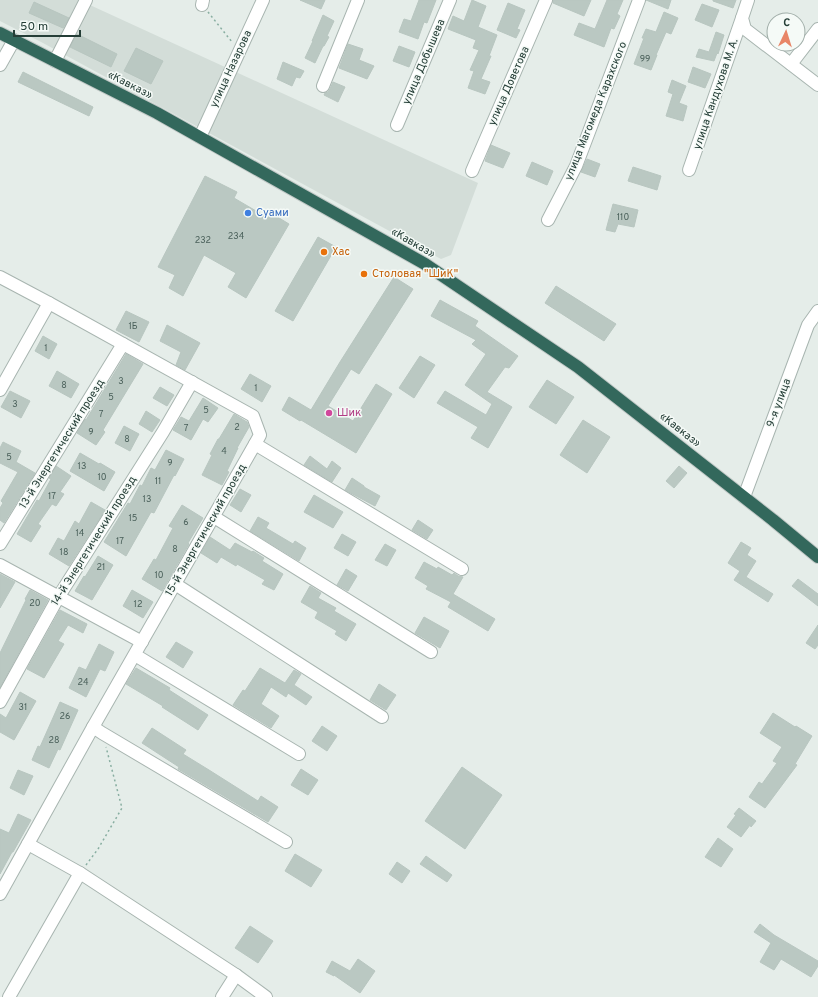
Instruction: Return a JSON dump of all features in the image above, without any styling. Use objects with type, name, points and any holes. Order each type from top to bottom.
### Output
[{"type":"highway","name":"«Кавказ»","points":[[0,33],[157,113],[425,264],[578,367],[818,557]]},
{"type":"street","points":[[55,61],[86,0]]},
{"type":"street","name":"улица Назарова","points":[[200,137],[263,0]]},
{"type":"street","points":[[323,86],[358,0]]},
{"type":"street","name":"улица Добышева","points":[[397,125],[450,0]]},
{"type":"street","name":"улица Доветова","points":[[472,171],[546,0]]},
{"type":"street","name":"улица Магомеда Карахского","points":[[548,220],[576,166],[639,0]]},
{"type":"street","name":"улица Кандухова М. А.","points":[[689,170],[748,0]]},
{"type":"street","points":[[742,18],[745,29],[818,85]]},
{"type":"street","points":[[791,64],[818,29]]},
{"type":"street","points":[[0,65],[14,40]]},
{"type":"street","name":"15-й Энергетический проезд","points":[[0,277],[253,416],[260,435],[134,655],[98,730],[28,844],[0,894]]},
{"type":"street","points":[[0,390],[49,303]]},
{"type":"street","name":"9-я улица","points":[[744,497],[808,325],[818,311]]},
{"type":"street","name":"13-й Энергетический проезд","points":[[0,544],[123,344]]},
{"type":"street","name":"14-й Энергетический проезд","points":[[0,702],[59,596],[163,432],[192,382]]},
{"type":"street","points":[[255,444],[462,569]]},
{"type":"street","points":[[214,517],[431,652]]},
{"type":"street","points":[[0,565],[142,642]]},
{"type":"street","points":[[175,584],[382,717]]},
{"type":"street","points":[[134,655],[299,754]]},
{"type":"street","points":[[98,730],[286,842]]},
{"type":"street","points":[[28,844],[80,873],[236,975],[266,997]]},
{"type":"street","points":[[9,997],[80,873]]},
{"type":"street","points":[[222,997],[236,975]]},
{"type":"path","points":[[202,2],[240,50]]},
{"type":"path","points":[[80,873],[98,849],[122,808],[98,730]]},
{"type":"shaded area","points":[[0,0],[79,0],[478,183],[451,255],[441,259],[0,21]]},
{"type":"building","points":[[300,0],[325,0],[321,9]]},
{"type":"building","points":[[419,0],[436,0],[427,23],[424,22],[418,39],[399,32],[404,19],[411,21]]},
{"type":"building","points":[[472,0],[486,6],[478,27],[497,35],[489,56],[491,56],[481,79],[490,82],[485,94],[468,88],[474,71],[470,70],[479,50],[473,48],[476,40],[448,29],[453,16],[464,21]]},
{"type":"building","points":[[553,0],[591,0],[584,16],[553,3]]},
{"type":"building","points":[[607,0],[623,0],[617,14],[620,16],[614,29],[611,28],[604,47],[574,35],[579,23],[595,29]]},
{"type":"building","points":[[646,0],[671,0],[668,9]]},
{"type":"building","points":[[713,0],[736,0],[733,8]]},
{"type":"building","points":[[34,2],[69,18],[63,28],[29,13]]},
{"type":"building","points":[[508,3],[525,10],[517,29],[520,30],[516,38],[497,30]]},
{"type":"building","points":[[702,4],[719,10],[712,27],[695,20]]},
{"type":"building","points":[[664,12],[678,18],[671,34],[666,32],[651,70],[634,64],[646,29],[656,32]]},
{"type":"building","points":[[323,15],[334,21],[327,36],[329,37],[315,63],[305,58]]},
{"type":"building","points":[[716,32],[724,35],[718,54],[717,53],[714,61],[696,57],[699,49],[709,52]]},
{"type":"building","points":[[77,34],[117,54],[111,67],[70,47]]},
{"type":"building","points":[[348,44],[363,49],[359,60],[374,66],[367,79],[339,68]]},
{"type":"building","points":[[399,46],[415,52],[409,67],[393,61]]},
{"type":"building","points":[[136,48],[163,61],[151,84],[124,71]]},
{"type":"building","points":[[283,62],[304,71],[300,78],[296,77],[292,86],[277,79]]},
{"type":"building","points":[[693,67],[711,74],[705,88],[688,82]]},
{"type":"building","points":[[23,72],[93,107],[89,116],[18,82]]},
{"type":"building","points":[[672,80],[686,86],[679,103],[687,106],[683,121],[666,116],[673,94],[668,92]]},
{"type":"building","points":[[333,82],[345,87],[338,102],[324,95],[328,92]]},
{"type":"building","points":[[491,145],[510,153],[503,168],[485,161]]},
{"type":"building","points":[[587,159],[600,164],[595,177],[581,172]]},
{"type":"building","points":[[532,162],[553,171],[547,185],[526,176]]},
{"type":"building","points":[[633,167],[661,176],[657,190],[628,181]]},
{"type":"building","points":[[205,176],[237,192],[234,198],[268,218],[271,213],[289,224],[246,298],[228,287],[236,273],[204,255],[183,296],[169,288],[175,275],[158,267]]},
{"type":"building","points":[[613,204],[638,210],[634,227],[618,224],[615,232],[606,230]]},
{"type":"building","points":[[318,237],[336,247],[293,321],[275,311]]},
{"type":"building","points":[[394,277],[413,289],[359,374],[351,369],[328,406],[353,421],[376,384],[392,394],[356,453],[282,410],[289,397],[311,410]]},
{"type":"building","points":[[556,286],[616,324],[604,341],[545,303]]},
{"type":"building","points":[[440,300],[478,321],[475,326],[518,356],[509,368],[505,367],[487,392],[512,407],[488,448],[471,438],[478,427],[437,403],[445,391],[486,415],[492,404],[465,385],[486,354],[472,344],[476,340],[431,316]]},
{"type":"building","points":[[126,311],[149,322],[139,342],[116,330]]},
{"type":"building","points":[[167,325],[200,343],[185,370],[176,365],[181,352],[160,341]]},
{"type":"building","points":[[43,336],[57,344],[49,359],[35,351]]},
{"type":"building","points":[[126,354],[143,364],[103,430],[105,432],[96,445],[77,433]]},
{"type":"building","points":[[420,356],[435,365],[414,398],[399,388]]},
{"type":"building","points":[[57,371],[79,384],[71,398],[49,386]]},
{"type":"building","points":[[250,374],[271,386],[262,402],[241,389]]},
{"type":"building","points":[[547,380],[574,397],[556,424],[529,407]]},
{"type":"building","points":[[160,387],[174,395],[167,406],[153,398]]},
{"type":"building","points":[[10,391],[30,401],[21,418],[1,407]]},
{"type":"building","points":[[203,398],[218,408],[208,422],[203,419],[191,440],[173,430],[181,417],[189,421]]},
{"type":"building","points":[[146,411],[160,420],[152,432],[139,424]]},
{"type":"building","points":[[234,414],[247,422],[249,427],[237,448],[227,471],[229,472],[222,485],[202,475],[212,455],[210,454]]},
{"type":"building","points":[[583,420],[610,437],[587,473],[560,455]]},
{"type":"building","points":[[124,426],[139,434],[130,451],[115,443]]},
{"type":"building","points":[[3,442],[21,451],[16,462],[35,473],[4,523],[0,520],[0,508],[3,503],[1,501],[18,472],[0,463],[0,448]]},
{"type":"building","points":[[166,450],[184,459],[154,513],[151,512],[126,556],[104,542],[128,503],[130,504],[140,485],[142,486],[151,468],[155,470]]},
{"type":"building","points":[[80,453],[115,472],[104,491],[70,471]]},
{"type":"building","points":[[310,456],[327,469],[332,461],[341,468],[332,482],[304,465]]},
{"type":"building","points":[[56,466],[71,476],[60,492],[64,494],[56,506],[52,504],[38,524],[41,526],[31,542],[17,534],[37,500],[39,501]]},
{"type":"building","points":[[679,466],[687,473],[674,488],[666,481]]},
{"type":"building","points":[[352,478],[380,496],[375,506],[345,490]]},
{"type":"building","points":[[240,489],[251,495],[241,512],[230,505]]},
{"type":"building","points":[[314,495],[343,512],[333,528],[304,512]]},
{"type":"building","points":[[91,502],[105,510],[69,566],[49,554],[58,538],[64,541],[75,521],[79,524]]},
{"type":"building","points":[[182,505],[203,518],[162,591],[142,579],[154,559],[156,560],[173,528],[169,526]]},
{"type":"building","points":[[258,517],[269,523],[266,528],[293,544],[295,541],[306,548],[299,561],[250,531]]},
{"type":"building","points":[[418,520],[433,530],[427,539],[412,530]]},
{"type":"building","points":[[342,534],[356,542],[348,556],[334,548]]},
{"type":"building","points":[[210,537],[230,550],[235,543],[264,558],[262,561],[283,574],[274,590],[262,584],[265,580],[237,564],[236,566],[221,557],[217,563],[201,553]]},
{"type":"building","points":[[741,542],[751,548],[747,555],[756,561],[746,577],[773,594],[768,602],[734,580],[740,571],[728,563]]},
{"type":"building","points":[[385,544],[396,550],[387,566],[375,560]]},
{"type":"building","points":[[98,556],[113,565],[92,600],[75,591]]},
{"type":"building","points":[[424,562],[437,569],[438,567],[452,575],[454,573],[463,577],[453,594],[495,619],[488,631],[448,607],[451,602],[426,589],[428,586],[415,578]]},
{"type":"building","points":[[346,569],[357,576],[348,591],[337,585]]},
{"type":"building","points":[[0,574],[15,582],[0,608]]},
{"type":"building","points":[[798,579],[818,594],[818,606],[792,586]]},
{"type":"building","points":[[310,586],[321,593],[318,598],[336,608],[334,611],[356,624],[346,641],[335,634],[337,631],[315,618],[318,612],[301,602]]},
{"type":"building","points":[[30,590],[48,600],[0,687],[0,653]]},
{"type":"building","points":[[132,590],[153,602],[143,618],[123,606]]},
{"type":"building","points":[[60,610],[87,624],[83,633],[68,625],[58,641],[64,644],[44,678],[27,669]]},
{"type":"building","points":[[424,617],[449,631],[440,648],[415,633]]},
{"type":"building","points":[[818,625],[818,645],[815,649],[806,643]]},
{"type":"building","points":[[176,642],[193,652],[183,668],[166,657]]},
{"type":"building","points":[[99,644],[114,652],[105,671],[100,669],[86,697],[69,688],[79,667],[86,670]]},
{"type":"building","points":[[136,668],[170,688],[169,690],[208,715],[198,730],[162,707],[163,706],[126,684]]},
{"type":"building","points":[[260,668],[285,683],[294,670],[301,674],[294,685],[312,697],[306,705],[288,693],[286,697],[271,687],[261,704],[279,716],[271,728],[233,705],[243,690],[245,691]]},
{"type":"building","points":[[379,684],[396,695],[386,710],[370,700]]},
{"type":"building","points":[[20,692],[36,701],[14,740],[0,732],[0,714],[6,718]]},
{"type":"building","points":[[60,702],[78,710],[60,750],[58,749],[49,768],[32,760],[38,746],[40,747]]},
{"type":"building","points":[[773,713],[812,736],[795,764],[797,765],[765,808],[749,797],[759,782],[762,784],[777,763],[773,761],[782,747],[760,733]]},
{"type":"building","points":[[322,726],[337,736],[327,751],[312,741]]},
{"type":"building","points":[[152,728],[186,750],[183,754],[258,801],[261,796],[278,807],[268,822],[178,769],[179,767],[142,743]]},
{"type":"building","points":[[462,767],[502,795],[465,849],[425,821]]},
{"type":"building","points":[[301,769],[318,780],[308,795],[291,785]]},
{"type":"building","points":[[18,770],[33,776],[24,795],[10,788]]},
{"type":"building","points":[[739,808],[756,821],[751,827],[750,825],[741,837],[727,827],[736,815],[734,814]]},
{"type":"building","points":[[18,814],[31,820],[0,874],[0,829],[9,833]]},
{"type":"building","points":[[718,838],[733,849],[721,867],[705,857]]},
{"type":"building","points":[[295,854],[322,870],[311,887],[285,871]]},
{"type":"building","points":[[426,856],[452,875],[447,882],[420,864]]},
{"type":"building","points":[[397,862],[410,871],[402,883],[389,874]]},
{"type":"building","points":[[760,924],[774,935],[818,961],[818,966],[811,977],[781,959],[774,970],[760,962],[771,943],[754,932]]},
{"type":"building","points":[[250,926],[273,941],[258,963],[235,948]]},
{"type":"building","points":[[358,959],[375,971],[360,993],[334,975],[326,972],[332,961],[350,971]]},
{"type":"place","name":"Суами","points":[[248,213]]},
{"type":"place","name":"Хас","points":[[324,252]]},
{"type":"place","name":"Столовая \"ШиК\"","points":[[364,274]]},
{"type":"place","name":"Шик","points":[[329,413]]}]
